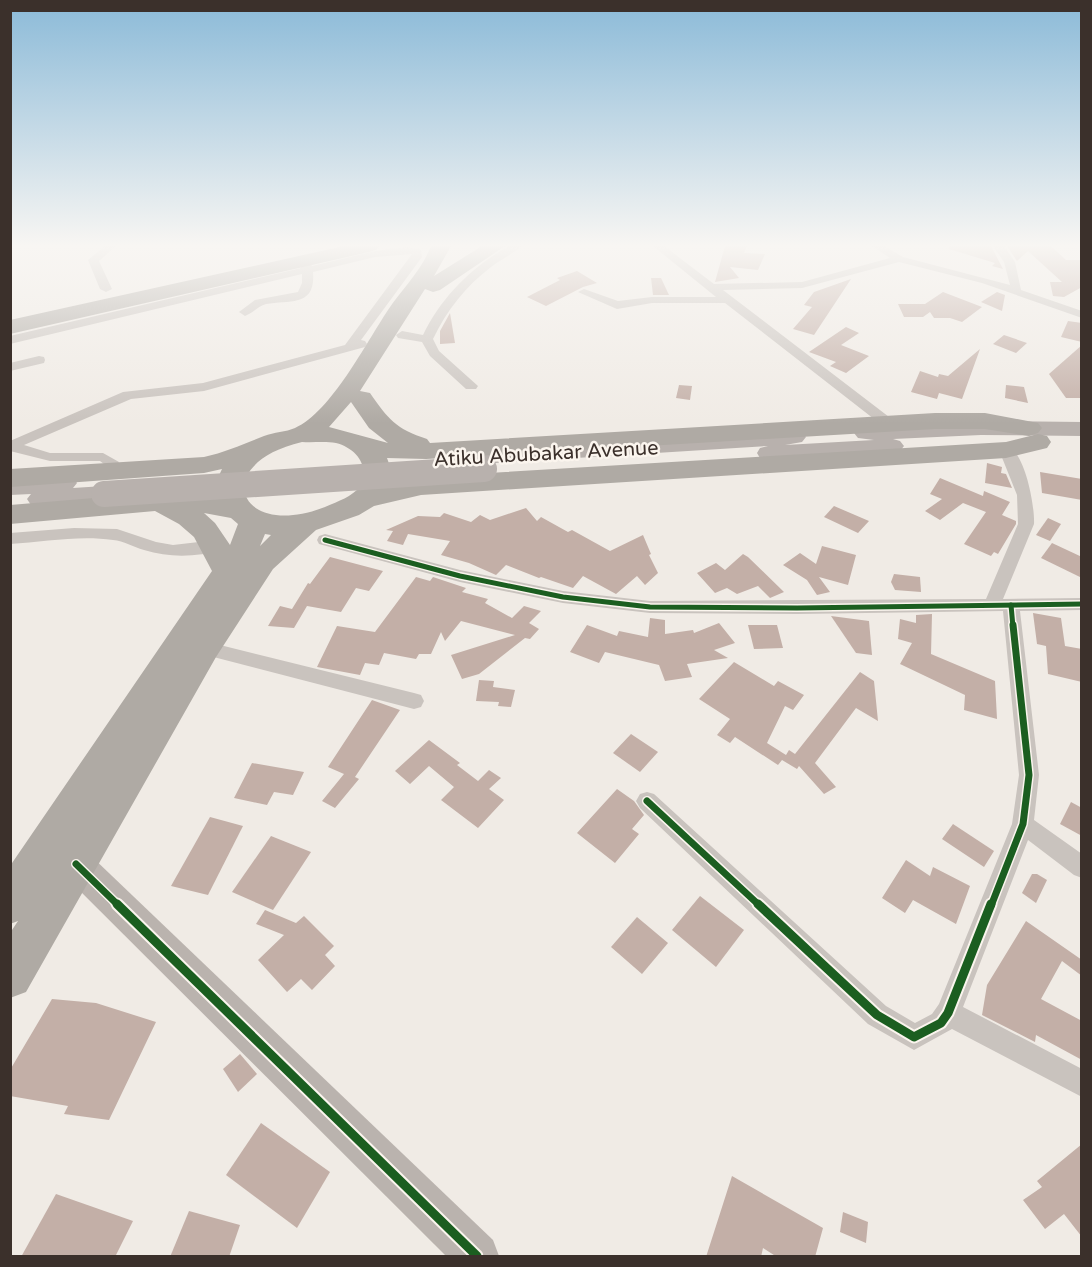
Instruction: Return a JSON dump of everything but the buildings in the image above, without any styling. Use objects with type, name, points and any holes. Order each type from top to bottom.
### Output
[{"type":"highway","points":[[10,314],[44,305]]},
{"type":"highway","points":[[10,314],[54,305]]},
{"type":"highway","points":[[10,325],[94,305]]},
{"type":"highway","points":[[10,325],[119,305]]},
{"type":"highway","points":[[365,499],[372,491],[379,475],[379,467],[357,442],[350,417],[357,390],[379,342],[400,305]]},
{"type":"highway","points":[[303,435],[335,404],[357,390],[402,335],[421,305]]},
{"type":"highway","points":[[357,390],[372,418],[385,431],[400,439],[434,450]]},
{"type":"highway","points":[[10,478],[108,481],[165,467],[357,390]]},
{"type":"highway","points":[[165,467],[217,463],[276,441],[303,435],[326,434],[396,452],[888,423],[985,421],[1033,435]]},
{"type":"highway","points":[[10,515],[160,502],[205,503],[278,526],[315,533],[365,499],[400,489],[1006,450],[1033,435]]},
{"type":"highway","points":[[10,904],[249,537],[246,515],[229,493],[231,477],[242,462],[259,449]]},
{"type":"highway","points":[[10,976],[204,648],[229,570],[272,549],[315,533],[368,519],[453,484]]},
{"type":"highway","points":[[160,502],[195,519],[206,529],[229,570]]},
{"type":"main road","name":"Atiku Abubakar Avenue","points":[[10,487],[482,463],[657,461],[892,446],[1082,429]]},
{"type":"main road","name":"Atiku Abubakar Avenue","points":[[1033,435],[1082,443]]},
{"type":"main road","name":"Atiku Abubakar Avenue","points":[[10,501],[108,481]]},
{"type":"street","points":[[10,340],[140,305]]},
{"type":"street","points":[[245,312],[256,305]]},
{"type":"street","points":[[350,346],[381,305]]},
{"type":"street","points":[[427,339],[448,305]]},
{"type":"street","points":[[736,305],[888,423]]},
{"type":"street","points":[[1054,305],[1082,315]]},
{"type":"street","points":[[402,335],[427,339]]},
{"type":"street","points":[[427,339],[434,353],[471,386]]},
{"type":"street","points":[[10,446],[128,395],[204,387],[350,346],[379,342]]},
{"type":"street","points":[[10,367],[39,360]]},
{"type":"street","points":[[10,446],[50,456],[104,457],[112,462],[108,481]]},
{"type":"street","points":[[647,801],[877,1015],[914,1037],[940,1023],[948,1013],[1023,824],[1029,775],[1002,605],[1028,510],[1022,483],[1006,450]]},
{"type":"street","points":[[315,533],[460,576],[563,597],[650,607],[798,608],[1082,604]]},
{"type":"street","points":[[10,539],[110,534],[131,537],[145,545],[182,551],[229,570]]},
{"type":"street","points":[[204,648],[414,700]]},
{"type":"street","points":[[1023,824],[1082,867]]},
{"type":"street","points":[[76,864],[477,1257]]},
{"type":"street","points":[[948,1013],[1082,1084]]},
{"type":"cycle path","points":[[325,540],[460,576],[563,597],[650,607],[797,608],[1082,604]]},
{"type":"cycle path","points":[[647,801],[877,1015],[914,1037],[941,1023],[948,1013],[1023,824],[1029,775],[1011,605]]},
{"type":"cycle path","points":[[76,864],[477,1256]]}]
